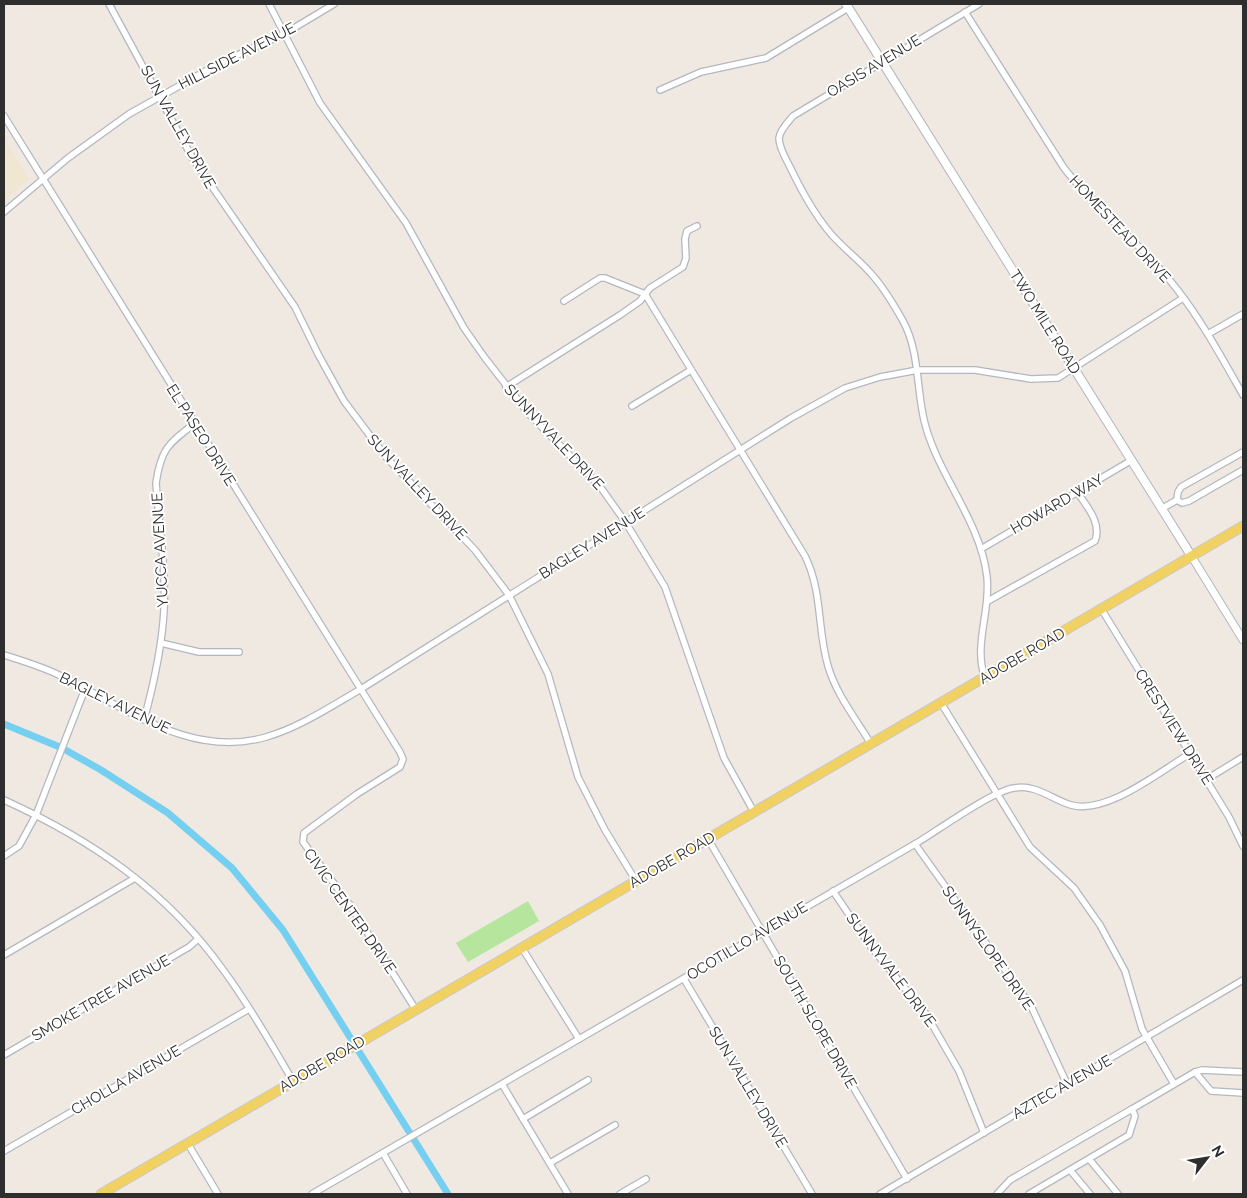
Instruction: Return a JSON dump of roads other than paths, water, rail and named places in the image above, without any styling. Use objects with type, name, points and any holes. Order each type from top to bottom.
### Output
[{"type":"main road","name":"TWO MILE ROAD","points":[[847,6],[1192,556]]},
{"type":"main road","name":"ADOBE ROAD","points":[[101,1194],[1243,526]]},
{"type":"street","name":"SUN VALLEY DRIVE","points":[[109,4],[208,182],[295,307],[344,401],[386,457],[475,550],[509,595],[548,674],[578,777],[605,830],[636,881]]},
{"type":"street","name":"SUNNYVALE DRIVE","points":[[269,4],[320,103],[406,222],[464,328],[506,387],[550,437],[599,485],[626,523],[665,587],[716,740],[734,778],[754,812]]},
{"type":"street","name":"HILLSIDE AVENUE","points":[[4,212],[42,178],[98,135],[160,95],[220,63],[284,34],[334,4]]},
{"type":"street","name":"OASIS AVENUE","points":[[918,370],[904,323],[888,294],[873,276],[831,234],[813,210],[782,152],[779,138],[784,127],[793,116],[979,4]]},
{"type":"street","points":[[660,90],[701,72],[766,58],[847,6]]},
{"type":"street","name":"HOMESTEAD DRIVE","points":[[965,12],[1064,168],[1079,187],[1175,287],[1208,334],[1243,395]]},
{"type":"street","name":"EL PASEO DRIVE","points":[[4,116],[403,759],[400,767],[326,815],[308,829],[303,837]]},
{"type":"street","points":[[506,387],[620,315],[640,301],[645,294],[683,268],[686,258],[685,239],[687,231],[697,226]]},
{"type":"street","points":[[564,301],[604,278],[645,294],[811,567],[818,592],[828,665],[833,679],[871,744]]},
{"type":"street","name":"BAGLEY AVENUE","points":[[4,654],[60,675],[168,731],[209,741],[238,741],[265,737],[298,724],[361,689],[817,402],[845,388],[918,370],[975,370],[1031,379],[1058,378],[1183,298]]},
{"type":"street","points":[[1208,334],[1243,314]]},
{"type":"street","points":[[632,406],[691,370]]},
{"type":"street","points":[[918,370],[925,424],[951,486],[981,549],[987,577],[988,601],[980,651],[980,664],[986,678]]},
{"type":"street","name":"YUCCA AVENUE","points":[[144,720],[155,682],[161,643],[164,583],[156,483],[158,470],[161,458],[171,441],[194,424]]},
{"type":"street","points":[[1177,500],[1178,492],[1182,487],[1243,452]]},
{"type":"street","name":"HOWARD WAY","points":[[981,549],[1132,460]]},
{"type":"street","points":[[1177,500],[1182,503],[1189,501],[1243,470]]},
{"type":"street","points":[[988,601],[1072,556],[1095,541],[1098,533],[1097,525],[1078,493]]},
{"type":"street","points":[[1162,508],[1177,500]]},
{"type":"street","name":"TWO MILE ROAD","points":[[1192,556],[1243,640]]},
{"type":"street","name":"CRESTVIEW DRIVE","points":[[1102,610],[1207,780],[1243,846]]},
{"type":"street","points":[[161,643],[199,652],[239,652]]},
{"type":"street","points":[[4,856],[19,846],[36,815],[85,688]]},
{"type":"street","points":[[941,704],[1030,847],[1074,888],[1100,925],[1125,971],[1146,1038],[1174,1084]]},
{"type":"street","name":"OCOTILLO AVENUE","points":[[312,1194],[915,844],[996,794],[1012,788],[1025,787],[1036,789],[1074,806],[1101,805],[1119,797],[1190,753]]},
{"type":"street","points":[[1207,780],[1243,757]]},
{"type":"street","points":[[4,800],[36,815],[104,854],[135,878],[198,940],[224,970],[293,1081]]},
{"type":"street","name":"CIVIC CENTER DRIVE","points":[[303,837],[307,848],[350,905],[416,1010]]},
{"type":"street","name":"SOUTH SLOPE DRIVE","points":[[708,839],[907,1178]]},
{"type":"street","name":"SUNNYSLOPE DRIVE","points":[[915,844],[1032,1006],[1067,1084]]},
{"type":"street","points":[[4,955],[135,878]]},
{"type":"street","name":"SUNNYVALE DRIVE","points":[[833,890],[871,947],[926,1014],[959,1071],[984,1133]]},
{"type":"street","name":"SMOKE TREE AVENUE","points":[[4,1055],[198,940]]},
{"type":"street","points":[[522,948],[580,1039]]},
{"type":"street","name":"SUN VALLEY DRIVE","points":[[684,979],[812,1194]]},
{"type":"street","name":"AZTEC AVENUE","points":[[880,1194],[1243,980]]},
{"type":"street","name":"CHOLLA AVENUE","points":[[4,1151],[249,1009]]},
{"type":"street","points":[[997,1194],[1010,1180],[1195,1072],[1202,1070],[1243,1072]]},
{"type":"street","points":[[1195,1072],[1211,1091],[1243,1093]]},
{"type":"street","points":[[523,1119],[588,1080]]},
{"type":"street","points":[[502,1084],[568,1194]]},
{"type":"street","points":[[1029,1194],[1129,1135],[1134,1116],[1132,1109]]},
{"type":"street","points":[[550,1163],[615,1124]]},
{"type":"street","points":[[188,1144],[218,1194]]},
{"type":"street","points":[[383,1153],[407,1194]]},
{"type":"street","points":[[1088,1160],[1118,1194]]},
{"type":"street","points":[[1070,1170],[1090,1194]]},
{"type":"street","points":[[620,1194],[646,1179]]},
{"type":"waterway","points":[[4,724],[62,748],[101,770],[168,813],[232,868],[283,930],[448,1194]]}]
